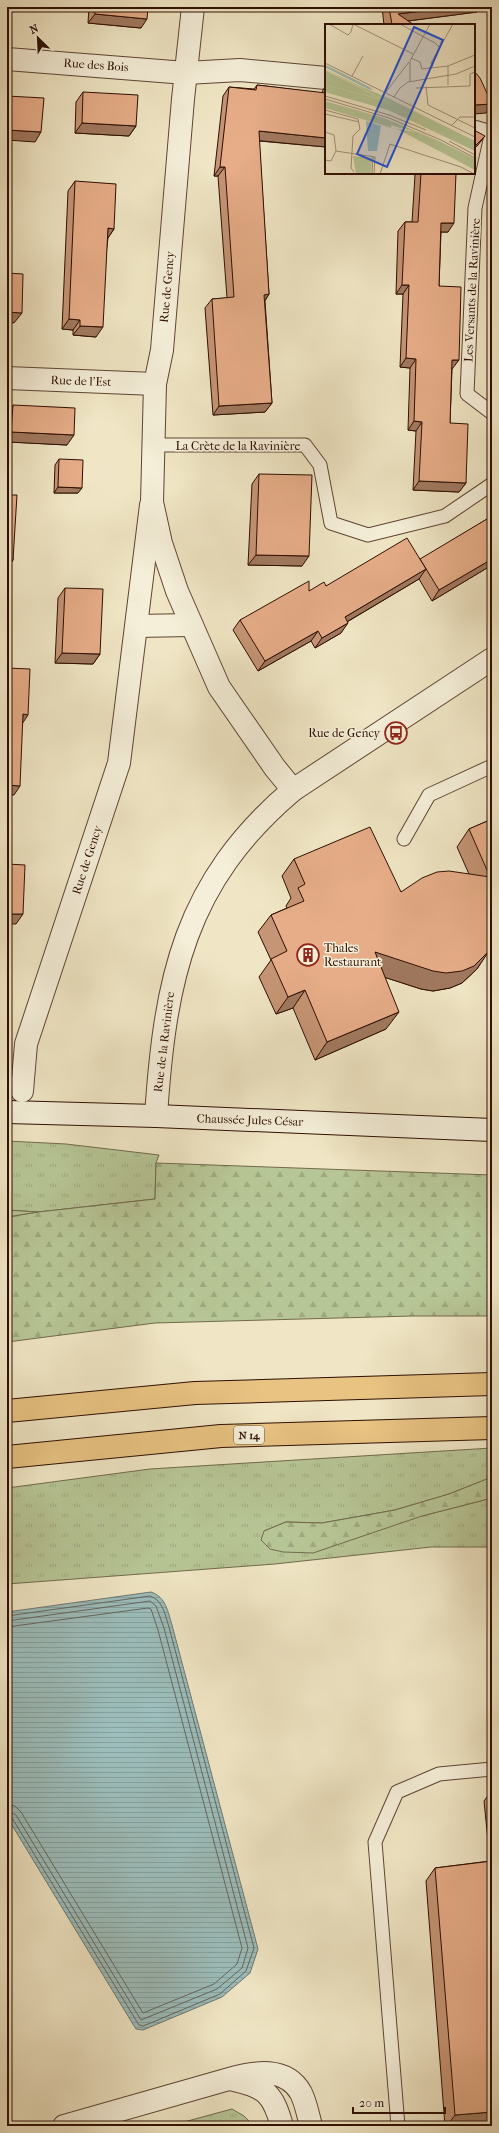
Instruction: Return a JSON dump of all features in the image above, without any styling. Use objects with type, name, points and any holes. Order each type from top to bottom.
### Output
[{"type":"highway","points":[[7,1411],[195,1392],[492,1384]]},
{"type":"highway","name":"N 14","points":[[7,1457],[221,1436],[492,1428]]},
{"type":"street","name":"Rue de Gency","points":[[22,1091],[26,1044],[119,763],[152,502],[155,384],[162,350],[193,7]]},
{"type":"street","name":"Rue des Bois","points":[[7,59],[186,73]]},
{"type":"street","points":[[186,73],[240,70],[325,78]]},
{"type":"street","name":"Rue de l'Est","points":[[7,378],[155,384]]},
{"type":"street","name":"Rue de Gency","points":[[152,502],[161,543],[176,591],[219,687],[275,768],[293,790]]},
{"type":"street","points":[[137,626],[191,625]]},
{"type":"street","name":"Rue de la Ravinière","points":[[156,1116],[164,1026],[172,983],[186,937],[200,903],[218,872],[242,839],[265,814],[293,790],[492,659]]},
{"type":"street","name":"Chaussée Jules César","points":[[7,1112],[156,1116],[492,1130]]},
{"type":"street","points":[[64,2126],[250,2073],[265,2072],[289,2079],[301,2093],[311,2126]]},
{"type":"street","points":[[229,2079],[261,2088],[275,2105],[282,2126]]},
{"type":"lane","name":"Les Versants de la Ravinière","points":[[475,127],[492,132],[475,208],[467,394],[492,413]]},
{"type":"lane","name":"La Crète de la Ravinière","points":[[153,445],[305,445],[320,465],[332,523],[368,534],[445,516],[492,484]]},
{"type":"lane","points":[[404,839],[429,794],[492,766]]},
{"type":"lane","points":[[398,2126],[375,1842],[397,1792],[439,1774],[492,1769]]},
{"type":"green space","points":[[7,1141],[66,1144],[159,1155],[156,1163],[155,1199],[38,1212],[7,1210]]},
{"type":"green space","points":[[156,1163],[492,1175],[492,1316],[412,1316],[155,1323],[7,1342],[7,1217],[38,1212],[155,1199]]},
{"type":"green space","points":[[7,1210],[38,1212],[7,1217]]},
{"type":"green space","points":[[492,1448],[492,1477],[449,1494],[395,1510],[322,1523],[286,1522],[264,1531],[422,1516],[492,1498],[492,1547],[431,1547],[275,1564],[7,1584],[7,1488],[150,1469]]},
{"type":"green space","points":[[492,1477],[492,1498],[422,1516],[313,1553],[283,1552],[270,1549],[261,1540],[264,1531],[286,1522],[322,1523],[395,1510],[449,1494]]},
{"type":"green space","points":[[232,2109],[244,2116],[254,2126],[169,2126]]},
{"type":"water","points":[[151,1592],[160,1597],[166,1606],[169,1615],[258,1949],[250,1973],[222,1997],[143,2030],[136,2029],[7,1817],[7,1612]]},
{"type":"building","points":[[95,7],[148,7],[147,19],[95,14]]},
{"type":"building","points":[[389,7],[454,7],[398,14],[413,24],[392,24]]},
{"type":"building","points":[[475,72],[480,78],[492,104],[475,105]]},
{"type":"building","points":[[257,85],[325,93],[325,138],[259,131],[269,294],[264,295],[272,403],[219,406],[212,299],[234,297],[225,167],[220,167],[229,87],[256,90]]},
{"type":"building","points":[[83,92],[138,95],[136,126],[82,123]]},
{"type":"building","points":[[7,96],[44,98],[41,132],[7,130]]},
{"type":"building","points":[[475,131],[485,136],[475,146]]},
{"type":"building","points":[[421,174],[456,174],[454,223],[441,223],[439,286],[461,287],[459,360],[452,360],[450,423],[468,424],[466,483],[419,481],[422,422],[414,421],[416,359],[406,358],[409,285],[402,285],[405,222],[418,222]]},
{"type":"building","points":[[75,181],[116,184],[114,229],[108,228],[103,327],[80,326],[80,320],[69,319]]},
{"type":"building","points":[[7,273],[23,274],[22,313],[7,312]]},
{"type":"building","points":[[13,405],[75,408],[74,435],[11,432]]},
{"type":"building","points":[[7,436],[11,436],[11,495],[17,495],[13,560],[7,560]]},
{"type":"building","points":[[59,459],[83,460],[82,488],[58,487]]},
{"type":"building","points":[[259,474],[312,475],[309,556],[256,555]]},
{"type":"building","points":[[492,516],[492,559],[439,590],[420,559]]},
{"type":"building","points":[[407,538],[426,569],[345,617],[348,623],[322,638],[318,631],[265,661],[240,620],[309,581],[309,591],[324,582],[326,586]]},
{"type":"building","points":[[65,588],[103,589],[100,654],[62,653]]},
{"type":"building","points":[[7,668],[30,669],[28,715],[23,714],[20,786],[7,785]]},
{"type":"building","points":[[492,819],[492,945],[489,951],[474,966],[462,971],[446,973],[433,971],[375,952],[399,1012],[327,1042],[305,990],[288,997],[271,959],[287,951],[271,915],[304,901],[298,888],[305,884],[294,859],[370,827],[401,892],[422,878],[437,872],[449,871],[490,877],[469,829]]},
{"type":"building","points":[[7,864],[25,865],[23,914],[7,914]]},
{"type":"building","points":[[492,1861],[492,2112],[455,2115],[435,1868]]},
{"type":"place","name":"Rue de Gency","points":[[396,733]]},
{"type":"place","name":"Thales Restaurant","points":[[308,955]]}]
